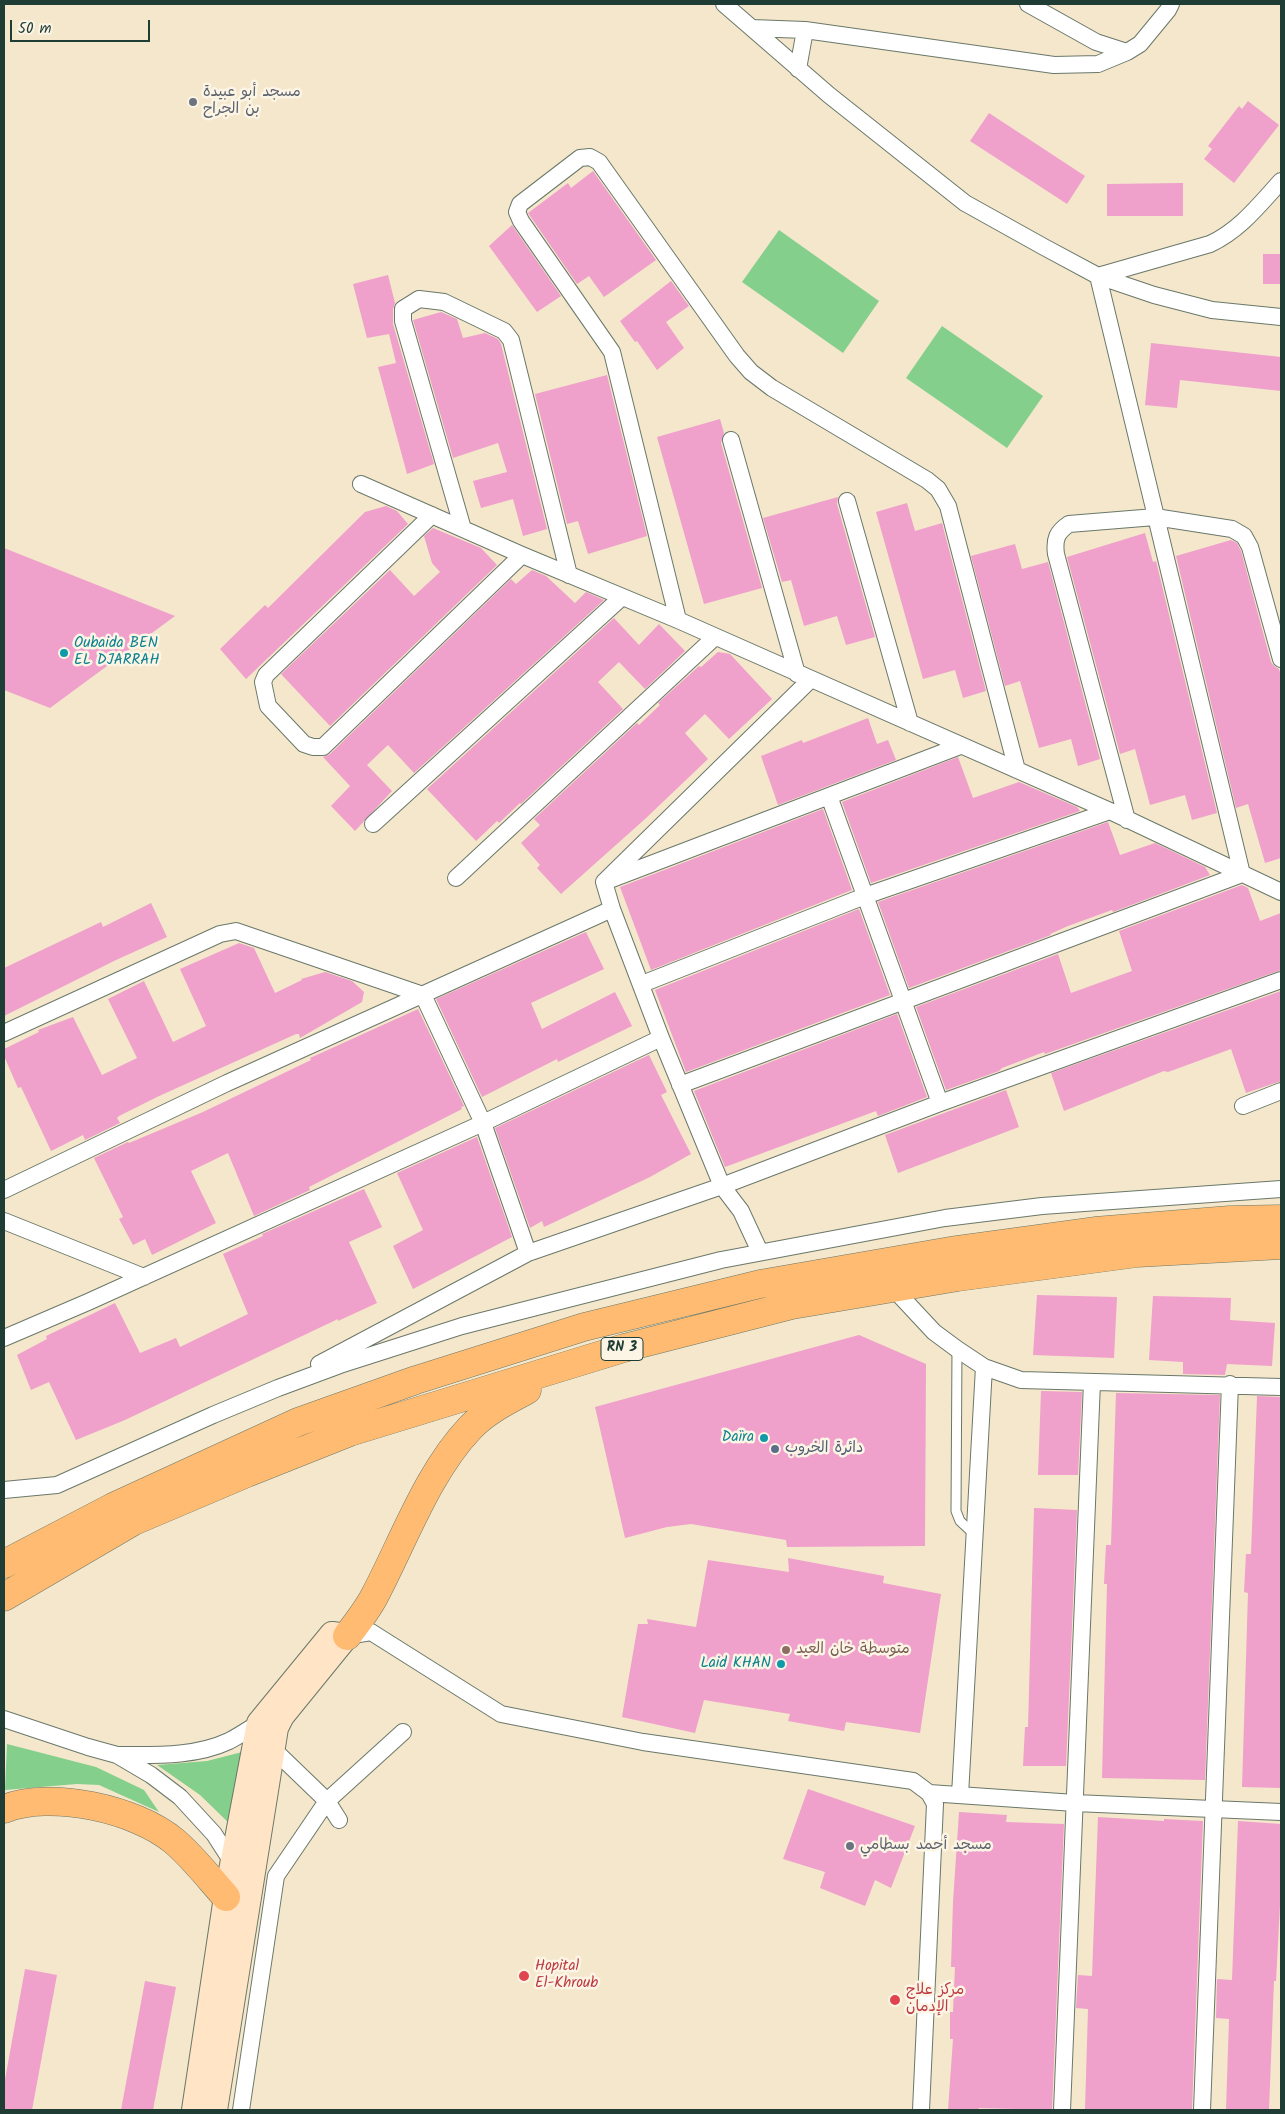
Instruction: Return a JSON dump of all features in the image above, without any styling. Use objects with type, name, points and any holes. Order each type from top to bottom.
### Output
[{"type":"highway","name":"RN 3","points":[[4,1564],[113,1507],[298,1422],[416,1380],[584,1327],[760,1284],[956,1250],[1094,1231],[1230,1220],[1281,1219]]},
{"type":"highway","name":"RN 3","points":[[4,1597],[134,1522],[247,1473],[350,1432],[624,1348],[792,1306],[958,1277],[1137,1253],[1281,1245]]},
{"type":"highway","points":[[359,1634],[374,1597],[426,1494],[445,1461],[470,1428],[496,1406],[579,1362]]},
{"type":"highway","points":[[4,1810],[12,1806],[42,1802],[70,1803],[103,1807],[136,1819],[157,1829],[174,1841],[226,1897]]},
{"type":"main road","points":[[215,2110],[243,1867],[262,1737],[276,1728],[282,1716],[359,1634]]},
{"type":"main road","points":[[194,2110],[226,1897],[243,1867]]},
{"type":"street","points":[[724,4],[798,69],[966,203],[1098,276],[1154,295],[1212,310],[1281,317]]},
{"type":"street","points":[[1028,4],[1096,42],[1127,52]]},
{"type":"street","points":[[752,28],[805,30],[1003,60],[1054,65],[1098,64],[1127,52],[1140,44],[1171,4]]},
{"type":"street","points":[[798,69],[805,30]]},
{"type":"street","points":[[678,620],[612,352],[521,221],[517,212],[520,204],[580,158],[590,157],[599,162],[737,356],[751,372],[772,388],[927,480],[938,489],[948,506],[1017,770]]},
{"type":"street","points":[[1098,276],[1210,244],[1227,236],[1244,222],[1281,181]]},
{"type":"street","points":[[1098,276],[1242,874]]},
{"type":"street","points":[[463,529],[404,321],[403,309],[419,300],[444,302],[504,331],[511,340],[568,575]]},
{"type":"street","points":[[731,440],[803,677]]},
{"type":"street","points":[[361,484],[568,575],[678,620],[803,677],[1110,811],[1281,892]]},
{"type":"street","points":[[847,501],[910,723]]},
{"type":"street","points":[[432,515],[266,674],[262,682],[268,706],[304,744],[313,747],[323,747],[522,555]]},
{"type":"street","points":[[1128,820],[1054,543],[1059,530],[1069,524],[1156,517],[1232,529],[1244,536],[1250,547],[1281,659]]},
{"type":"street","points":[[373,824],[622,597]]},
{"type":"street","points":[[456,878],[715,637]]},
{"type":"street","points":[[604,882],[803,677]]},
{"type":"street","points":[[604,882],[960,746]]},
{"type":"street","points":[[829,796],[940,1103]]},
{"type":"street","points":[[642,984],[864,896],[1110,811]]},
{"type":"street","points":[[680,1085],[1242,874]]},
{"type":"street","points":[[604,882],[612,910],[642,984],[661,1038],[722,1186],[741,1211],[760,1252]]},
{"type":"street","points":[[4,1190],[227,1083],[612,910]]},
{"type":"street","points":[[4,1033],[220,934],[236,931],[423,995],[483,1123],[528,1253]]},
{"type":"street","points":[[278,1388],[350,1347],[528,1253],[722,1186],[940,1103],[1281,980]]},
{"type":"street","points":[[4,1338],[483,1123],[661,1038]]},
{"type":"street","points":[[1243,1106],[1281,1091]]},
{"type":"street","points":[[5,1486],[57,1485],[278,1388],[340,1365],[462,1326],[721,1260],[945,1218],[1131,1199],[1281,1189]]},
{"type":"street","points":[[4,1221],[144,1276]]},
{"type":"street","points":[[893,1288],[934,1332],[984,1368],[1021,1380],[1230,1384],[1281,1387]]},
{"type":"street","points":[[960,1795],[984,1368]]},
{"type":"street","points":[[1062,2110],[1092,1382]]},
{"type":"street","points":[[1202,2110],[1230,1384]]},
{"type":"street","points":[[359,1634],[501,1714],[643,1742],[913,1781],[929,1793],[935,1804],[921,2110]]},
{"type":"street","points":[[4,1718],[117,1755],[151,1775],[180,1797],[243,1867]]},
{"type":"street","points":[[241,2110],[276,1876],[327,1801],[403,1732]]},
{"type":"street","points":[[117,1755],[163,1755],[194,1752],[213,1748],[230,1741],[262,1737],[327,1801],[339,1820]]},
{"type":"street","points":[[929,1793],[1076,1803],[1281,1812]]},
{"type":"lane","points":[[958,1349],[956,1511],[960,1521],[975,1535]]},
{"type":"green space","points":[[779,230],[879,301],[843,353],[742,282]]},
{"type":"green space","points":[[942,326],[1043,396],[1007,448],[906,378]]},
{"type":"green space","points":[[7,1744],[96,1767],[144,1790],[159,1812],[99,1785],[77,1784],[5,1790]]},
{"type":"green space","points":[[246,1751],[234,1828],[200,1795],[157,1765],[207,1761]]},
{"type":"building","points":[[1248,101],[1279,125],[1234,183],[1204,159],[1212,149],[1208,146],[1239,106],[1242,109]]},
{"type":"building","points":[[989,113],[1085,176],[1067,204],[970,141]]},
{"type":"building","points":[[593,171],[656,260],[604,297],[589,276],[577,284],[528,213],[568,183],[571,188]]},
{"type":"building","points":[[1183,183],[1183,216],[1107,216],[1107,184]]},
{"type":"building","points":[[512,225],[561,296],[537,312],[489,246]]},
{"type":"building","points":[[1263,254],[1281,254],[1281,284],[1263,284]]},
{"type":"building","points":[[388,275],[395,303],[393,324],[434,464],[407,474],[378,367],[396,363],[389,334],[367,338],[353,284]]},
{"type":"building","points":[[671,281],[689,306],[666,322],[684,348],[657,370],[637,341],[635,342],[620,321]]},
{"type":"building","points":[[441,312],[457,319],[463,338],[485,333],[498,339],[501,344],[547,529],[523,536],[513,499],[481,508],[473,481],[507,472],[498,443],[453,458],[413,320]]},
{"type":"building","points":[[1151,343],[1281,357],[1281,391],[1180,380],[1177,408],[1145,405]]},
{"type":"building","points":[[607,375],[647,536],[588,554],[578,521],[567,524],[535,394]]},
{"type":"building","points":[[720,419],[724,433],[721,443],[762,588],[704,604],[657,437]]},
{"type":"building","points":[[838,497],[837,504],[875,637],[846,645],[837,616],[804,626],[791,580],[782,582],[763,518]]},
{"type":"building","points":[[907,503],[915,531],[942,523],[986,691],[963,698],[955,670],[923,679],[876,512]]},
{"type":"building","points":[[386,506],[397,511],[408,524],[246,679],[220,649],[265,605],[268,608],[365,512]]},
{"type":"building","points":[[433,528],[481,548],[497,565],[330,726],[281,674],[390,570],[414,596],[440,572],[432,563],[424,536]]},
{"type":"building","points":[[1145,533],[1153,562],[1156,561],[1217,813],[1192,820],[1185,795],[1150,805],[1135,749],[1120,754],[1067,557]]},
{"type":"building","points":[[1231,540],[1237,543],[1241,551],[1271,662],[1279,669],[1281,676],[1281,858],[1265,863],[1248,804],[1236,808],[1176,556]]},
{"type":"building","points":[[1015,544],[1022,569],[1048,562],[1100,759],[1078,766],[1071,739],[1039,748],[1020,681],[1005,686],[971,556]]},
{"type":"building","name":"Oubaida BEN EL DJARRAH","points":[[4,548],[175,616],[50,708],[4,690]]},
{"type":"building","points":[[532,570],[546,576],[575,603],[586,592],[604,600],[414,773],[388,745],[367,765],[392,791],[355,831],[331,806],[350,786],[323,757],[330,754],[511,579],[516,584]]},
{"type":"building","points":[[614,618],[639,645],[659,624],[685,651],[645,689],[619,662],[598,682],[623,709],[521,804],[499,823],[497,821],[476,841],[427,789]]},
{"type":"building","points":[[718,652],[730,654],[772,699],[729,739],[705,714],[685,733],[708,759],[645,819],[561,894],[537,868],[540,865],[521,843],[540,825],[534,819],[637,723],[639,725],[660,705],[658,703],[699,666],[701,667]]},
{"type":"building","points":[[868,718],[877,744],[888,740],[896,760],[778,805],[761,756],[802,740],[803,743]]},
{"type":"building","points":[[958,757],[973,798],[1019,782],[1077,807],[1080,811],[871,883],[842,802]]},
{"type":"building","points":[[823,809],[852,890],[651,970],[620,887]]},
{"type":"building","points":[[1108,822],[1120,855],[1155,843],[1205,867],[1210,875],[1113,912],[1112,910],[1068,926],[1051,935],[909,988],[878,902]]},
{"type":"building","points":[[1242,885],[1248,888],[1260,921],[1281,913],[1281,970],[1045,1054],[1044,1052],[946,1090],[916,1007],[1058,954],[1071,993],[1132,971],[1119,931]]},
{"type":"building","points":[[151,903],[167,937],[116,960],[4,1016],[4,968],[101,922],[103,927]]},
{"type":"building","points":[[859,909],[890,995],[686,1072],[655,990]]},
{"type":"building","points":[[586,932],[604,969],[531,1003],[542,1029],[615,992],[632,1026],[558,1062],[557,1059],[482,1097],[436,999]]},
{"type":"building","points":[[239,943],[254,948],[275,993],[301,979],[325,972],[352,981],[364,992],[362,1002],[300,1038],[299,1034],[296,1034],[157,1097],[119,1116],[117,1118],[120,1123],[85,1140],[83,1135],[51,1151],[21,1087],[18,1088],[4,1056],[4,1049],[39,1032],[38,1030],[73,1017],[102,1075],[137,1058],[108,999],[144,981],[173,1042],[206,1026],[180,969]]},
{"type":"building","points":[[1281,991],[1281,1081],[1246,1093],[1231,1049],[1168,1072],[1164,1071],[1064,1111],[1051,1073]]},
{"type":"building","points":[[418,1009],[464,1106],[461,1107],[462,1109],[309,1187],[310,1190],[254,1216],[228,1153],[191,1171],[216,1223],[152,1255],[145,1239],[133,1245],[119,1219],[123,1217],[94,1158],[128,1142],[203,1112],[311,1060],[310,1058]]},
{"type":"building","points":[[897,1014],[927,1097],[878,1116],[876,1111],[725,1167],[694,1091]]},
{"type":"building","points":[[649,1055],[667,1092],[661,1095],[691,1154],[650,1177],[544,1227],[542,1221],[530,1228],[495,1128]]},
{"type":"building","points":[[1006,1090],[1019,1127],[898,1173],[885,1135]]},
{"type":"building","points":[[477,1137],[512,1237],[413,1289],[393,1246],[423,1230],[397,1173]]},
{"type":"building","points":[[364,1189],[382,1227],[349,1242],[377,1303],[338,1321],[338,1319],[125,1420],[76,1440],[49,1382],[31,1390],[17,1355],[47,1339],[46,1336],[115,1303],[140,1353],[176,1338],[180,1347],[248,1314],[223,1254],[263,1236],[262,1234]]},
{"type":"building","points":[[1037,1295],[1117,1297],[1114,1358],[1033,1355]]},
{"type":"building","points":[[1153,1296],[1231,1298],[1230,1320],[1275,1323],[1272,1366],[1227,1364],[1225,1375],[1183,1374],[1183,1362],[1149,1360]]},
{"type":"building","name":"Daïra","points":[[859,1335],[926,1364],[925,1546],[787,1547],[786,1540],[691,1524],[667,1527],[625,1538],[595,1407]]},
{"type":"building","points":[[1041,1391],[1082,1392],[1078,1475],[1038,1475]]},
{"type":"building","points":[[1116,1393],[1220,1395],[1205,1780],[1102,1778],[1107,1584],[1104,1584],[1106,1545],[1111,1545]]},
{"type":"building","points":[[1257,1396],[1281,1397],[1281,1788],[1242,1787],[1248,1593],[1244,1592],[1246,1554],[1251,1554]]},
{"type":"building","points":[[1034,1508],[1077,1510],[1066,1766],[1023,1766],[1025,1727],[1028,1727]]},
{"type":"building","name":"Laid KHAN","points":[[788,1558],[884,1576],[883,1583],[941,1594],[920,1733],[846,1722],[844,1731],[788,1721],[790,1714],[704,1700],[695,1733],[622,1717],[638,1624],[648,1624],[647,1619],[696,1627],[708,1560],[789,1572]]},
{"type":"building","points":[[808,1789],[915,1826],[891,1888],[875,1880],[865,1906],[820,1888],[825,1872],[783,1859]]},
{"type":"building","points":[[959,1812],[1007,1815],[1006,1822],[1064,1824],[1052,2110],[979,2108],[978,2110],[948,2110],[953,2039],[950,2039],[950,2012],[953,2012],[955,1967],[951,1967],[953,1902]]},
{"type":"building","points":[[1098,1817],[1203,1821],[1192,2110],[1085,2110],[1088,2009],[1076,2008],[1078,1975],[1092,1976]]},
{"type":"building","points":[[1238,1821],[1281,1824],[1280,1905],[1276,1981],[1274,1981],[1269,2110],[1226,2110],[1229,2019],[1216,2018],[1217,1979],[1232,1980]]},
{"type":"building","points":[[25,1969],[57,1975],[32,2110],[4,2110],[4,2085]]},
{"type":"building","points":[[145,1981],[176,1987],[153,2110],[121,2110]]},
{"type":"place","name":"مسجد أبو عبيدة بن الجراح","points":[[193,102]]},
{"type":"place","name":"Oubaida BEN EL DJARRAH","points":[[64,653]]},
{"type":"place","name":"Daïra","points":[[764,1438]]},
{"type":"place","name":"دائرة الخروب","points":[[775,1449]]},
{"type":"place","name":"متوسطة خان العيد","points":[[786,1650]]},
{"type":"place","name":"Laid KHAN","points":[[781,1664]]},
{"type":"place","name":"مسجد أحمد بسطامي","points":[[850,1846]]},
{"type":"place","name":"Hopital El-Khroub","points":[[524,1976]]},
{"type":"place","name":"مركز علاج الإدمان","points":[[895,2000]]}]
